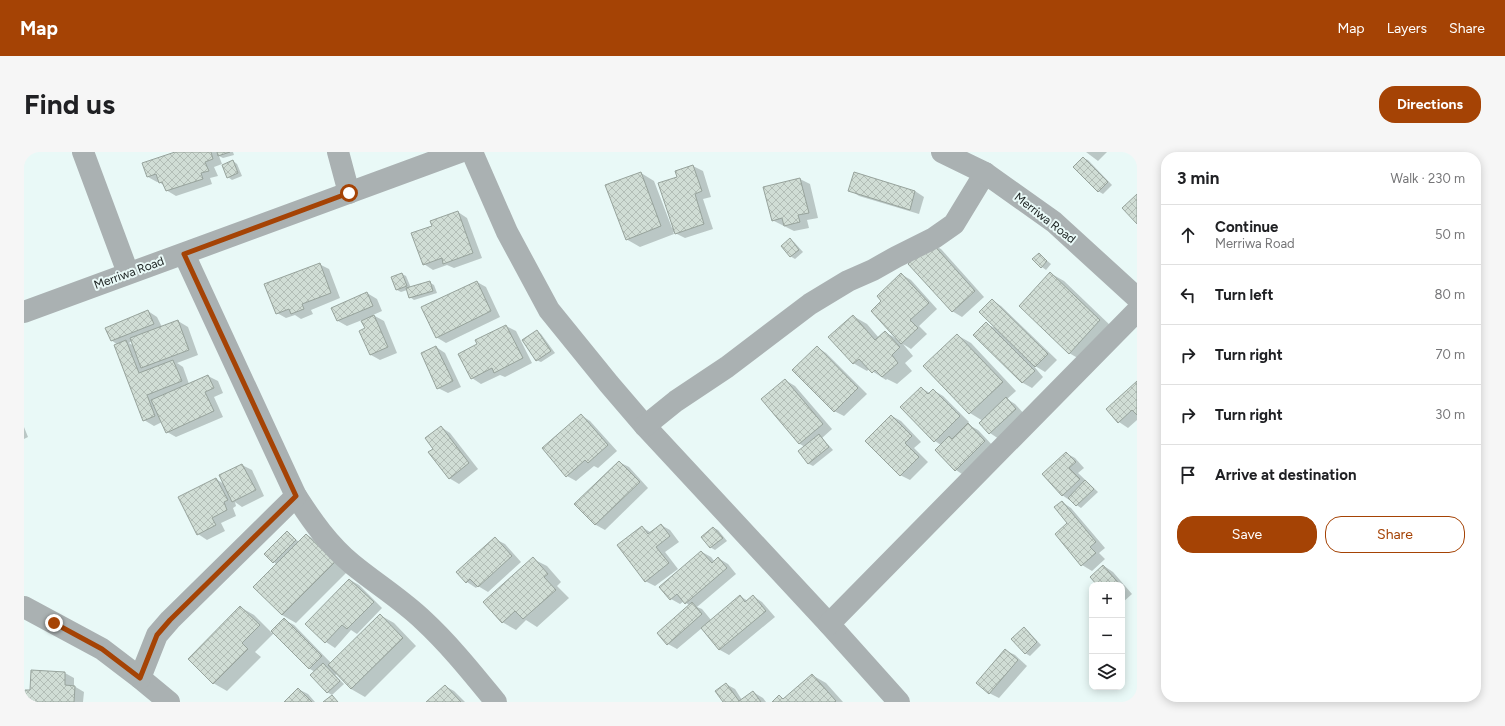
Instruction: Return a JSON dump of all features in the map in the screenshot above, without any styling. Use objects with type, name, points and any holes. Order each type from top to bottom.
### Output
[{"type":"street","points":[[83,152],[128,273]]},
{"type":"street","points":[[338,152],[349,193]]},
{"type":"street","name":"Merriwa Road","points":[[24,312],[460,152]]},
{"type":"street","points":[[472,152],[507,232],[549,310],[645,426],[829,624],[899,702]]},
{"type":"street","name":"Merriwa Road","points":[[942,152],[985,173],[1054,222],[1137,298]]},
{"type":"street","points":[[645,426],[676,401],[727,367],[810,304],[848,280],[873,270],[934,238],[954,224],[985,173]]},
{"type":"street","points":[[184,254],[296,496],[313,524],[351,563],[384,587],[423,621],[465,665],[496,702]]},
{"type":"street","points":[[829,624],[1137,311]]},
{"type":"street","points":[[140,678],[157,635],[170,620],[296,496]]},
{"type":"street","points":[[24,607],[102,649],[169,702]]},
{"type":"building","points":[[175,152],[211,152],[213,159],[205,162],[209,171],[201,173],[203,179],[166,191],[162,182],[159,183],[156,174],[147,177],[142,163]]},
{"type":"building","points":[[217,152],[230,152],[218,156]]},
{"type":"building","points":[[1083,157],[1108,182],[1098,192],[1073,167]]},
{"type":"building","points":[[233,160],[238,173],[227,178],[222,165]]},
{"type":"building","points":[[693,165],[702,191],[695,194],[704,224],[675,234],[658,183],[677,177],[675,171]]},
{"type":"building","points":[[641,172],[661,226],[626,240],[605,185]]},
{"type":"building","points":[[854,172],[915,191],[910,210],[848,191]]},
{"type":"building","points":[[800,178],[809,213],[798,215],[800,222],[784,226],[782,218],[772,221],[763,187]]},
{"type":"building","points":[[1137,194],[1137,224],[1122,208]]},
{"type":"building","points":[[458,211],[473,253],[443,264],[442,258],[423,265],[411,233],[432,226],[430,221]]},
{"type":"building","points":[[790,238],[799,250],[790,257],[781,246]]},
{"type":"building","points":[[931,242],[975,291],[952,312],[908,264]]},
{"type":"building","points":[[1039,253],[1047,261],[1041,268],[1032,259]]},
{"type":"building","points":[[320,263],[331,293],[302,304],[304,309],[291,314],[289,309],[276,314],[264,284]]},
{"type":"building","points":[[1050,272],[1100,320],[1069,354],[1019,306]]},
{"type":"building","points":[[402,273],[407,286],[396,290],[391,277]]},
{"type":"building","points":[[901,273],[929,303],[910,320],[918,328],[901,344],[871,311],[881,301],[877,296]]},
{"type":"building","points":[[430,281],[433,291],[409,298],[406,288]]},
{"type":"building","points":[[477,281],[491,311],[436,338],[421,307]]},
{"type":"building","points":[[367,292],[373,306],[337,321],[331,308]]},
{"type":"building","points":[[992,299],[1048,354],[1035,367],[979,312]]},
{"type":"building","points":[[148,310],[154,324],[111,341],[105,328]]},
{"type":"building","points":[[374,315],[388,347],[370,355],[359,331],[365,328],[361,321]]},
{"type":"building","points":[[853,315],[875,340],[885,331],[900,347],[892,355],[898,363],[882,377],[875,370],[872,373],[859,359],[853,364],[828,337]]},
{"type":"building","points":[[178,320],[189,350],[141,368],[130,338]]},
{"type":"building","points":[[986,322],[1035,371],[1022,383],[973,335]]},
{"type":"building","points":[[506,325],[523,358],[494,373],[492,368],[471,379],[458,354],[477,344],[475,340]]},
{"type":"building","points":[[537,330],[551,351],[536,361],[522,340]]},
{"type":"building","points":[[957,334],[1003,382],[969,414],[923,366]]},
{"type":"building","points":[[126,340],[139,373],[173,360],[182,381],[147,395],[155,416],[143,421],[114,345]]},
{"type":"building","points":[[436,346],[453,381],[437,389],[421,353]]},
{"type":"building","points":[[817,346],[858,388],[834,412],[792,370]]},
{"type":"building","points":[[208,375],[214,388],[205,392],[214,411],[166,433],[151,400]]},
{"type":"building","points":[[785,379],[823,424],[799,444],[761,399]]},
{"type":"building","points":[[1137,381],[1137,415],[1132,410],[1118,423],[1106,409]]},
{"type":"building","points":[[921,387],[928,394],[933,389],[960,416],[934,442],[900,407]]},
{"type":"building","points":[[1006,397],[1016,409],[989,434],[979,423]]},
{"type":"building","points":[[581,414],[608,445],[588,463],[585,460],[566,477],[542,448]]},
{"type":"building","points":[[891,415],[912,436],[905,443],[919,457],[900,476],[865,441]]},
{"type":"building","points":[[968,423],[985,441],[955,471],[935,450],[949,436],[952,439]]},
{"type":"building","points":[[441,426],[469,463],[449,479],[428,452],[433,449],[425,438]]},
{"type":"building","points":[[819,434],[829,447],[808,464],[798,451]]},
{"type":"building","points":[[1066,452],[1076,462],[1069,468],[1080,479],[1062,496],[1042,474]]},
{"type":"building","points":[[619,461],[640,482],[595,525],[574,504]]},
{"type":"building","points":[[242,464],[256,490],[232,502],[219,475]]},
{"type":"building","points":[[216,478],[228,500],[224,502],[227,510],[212,518],[216,525],[197,535],[178,497]]},
{"type":"building","points":[[1085,480],[1094,489],[1076,506],[1068,498]]},
{"type":"building","points":[[1062,501],[1096,542],[1090,547],[1096,553],[1081,566],[1055,534],[1067,523],[1054,507]]},
{"type":"building","points":[[661,524],[670,536],[656,547],[669,563],[645,582],[617,545],[642,526],[648,534]]},
{"type":"building","points":[[713,527],[723,538],[710,548],[701,537]]},
{"type":"building","points":[[287,531],[296,540],[273,563],[264,554]]},
{"type":"building","points":[[306,534],[335,562],[282,615],[253,587]]},
{"type":"building","points":[[495,537],[512,556],[478,587],[470,579],[466,583],[456,572]]},
{"type":"building","points":[[701,551],[712,563],[718,557],[727,568],[685,604],[677,594],[670,600],[659,587]]},
{"type":"building","points":[[533,557],[548,574],[544,577],[556,590],[523,619],[515,611],[502,623],[483,602]]},
{"type":"building","points":[[1103,565],[1117,582],[1094,582],[1090,577]]},
{"type":"building","points":[[349,579],[374,602],[347,629],[342,625],[325,643],[305,624]]},
{"type":"building","points":[[740,595],[745,602],[753,595],[766,611],[719,650],[701,628]]},
{"type":"building","points":[[692,602],[702,614],[667,645],[657,633]]},
{"type":"building","points":[[240,606],[260,625],[242,643],[248,649],[213,684],[188,659]]},
{"type":"building","points":[[380,614],[403,638],[351,689],[328,665]]},
{"type":"building","points":[[284,618],[322,656],[309,669],[271,631]]},
{"type":"building","points":[[1024,627],[1037,642],[1025,654],[1011,639]]},
{"type":"building","points":[[1005,649],[1018,660],[989,694],[976,683]]},
{"type":"building","points":[[323,663],[340,681],[327,693],[310,675]]},
{"type":"building","points":[[31,670],[65,672],[65,685],[75,686],[74,702],[24,702],[25,690],[30,690]]},
{"type":"building","points":[[812,674],[836,701],[835,702],[772,702],[779,695],[783,699]]},
{"type":"building","points":[[726,683],[739,701],[753,691],[761,702],[723,702],[715,691]]},
{"type":"building","points":[[445,685],[461,702],[426,702]]},
{"type":"building","points":[[298,688],[312,702],[284,702]]},
{"type":"building","points":[[332,695],[338,702],[323,702]]},
{"type":"route","points":[[54,623],[102,649],[140,678],[157,635],[187,602],[296,496],[184,254],[349,193]]}]
